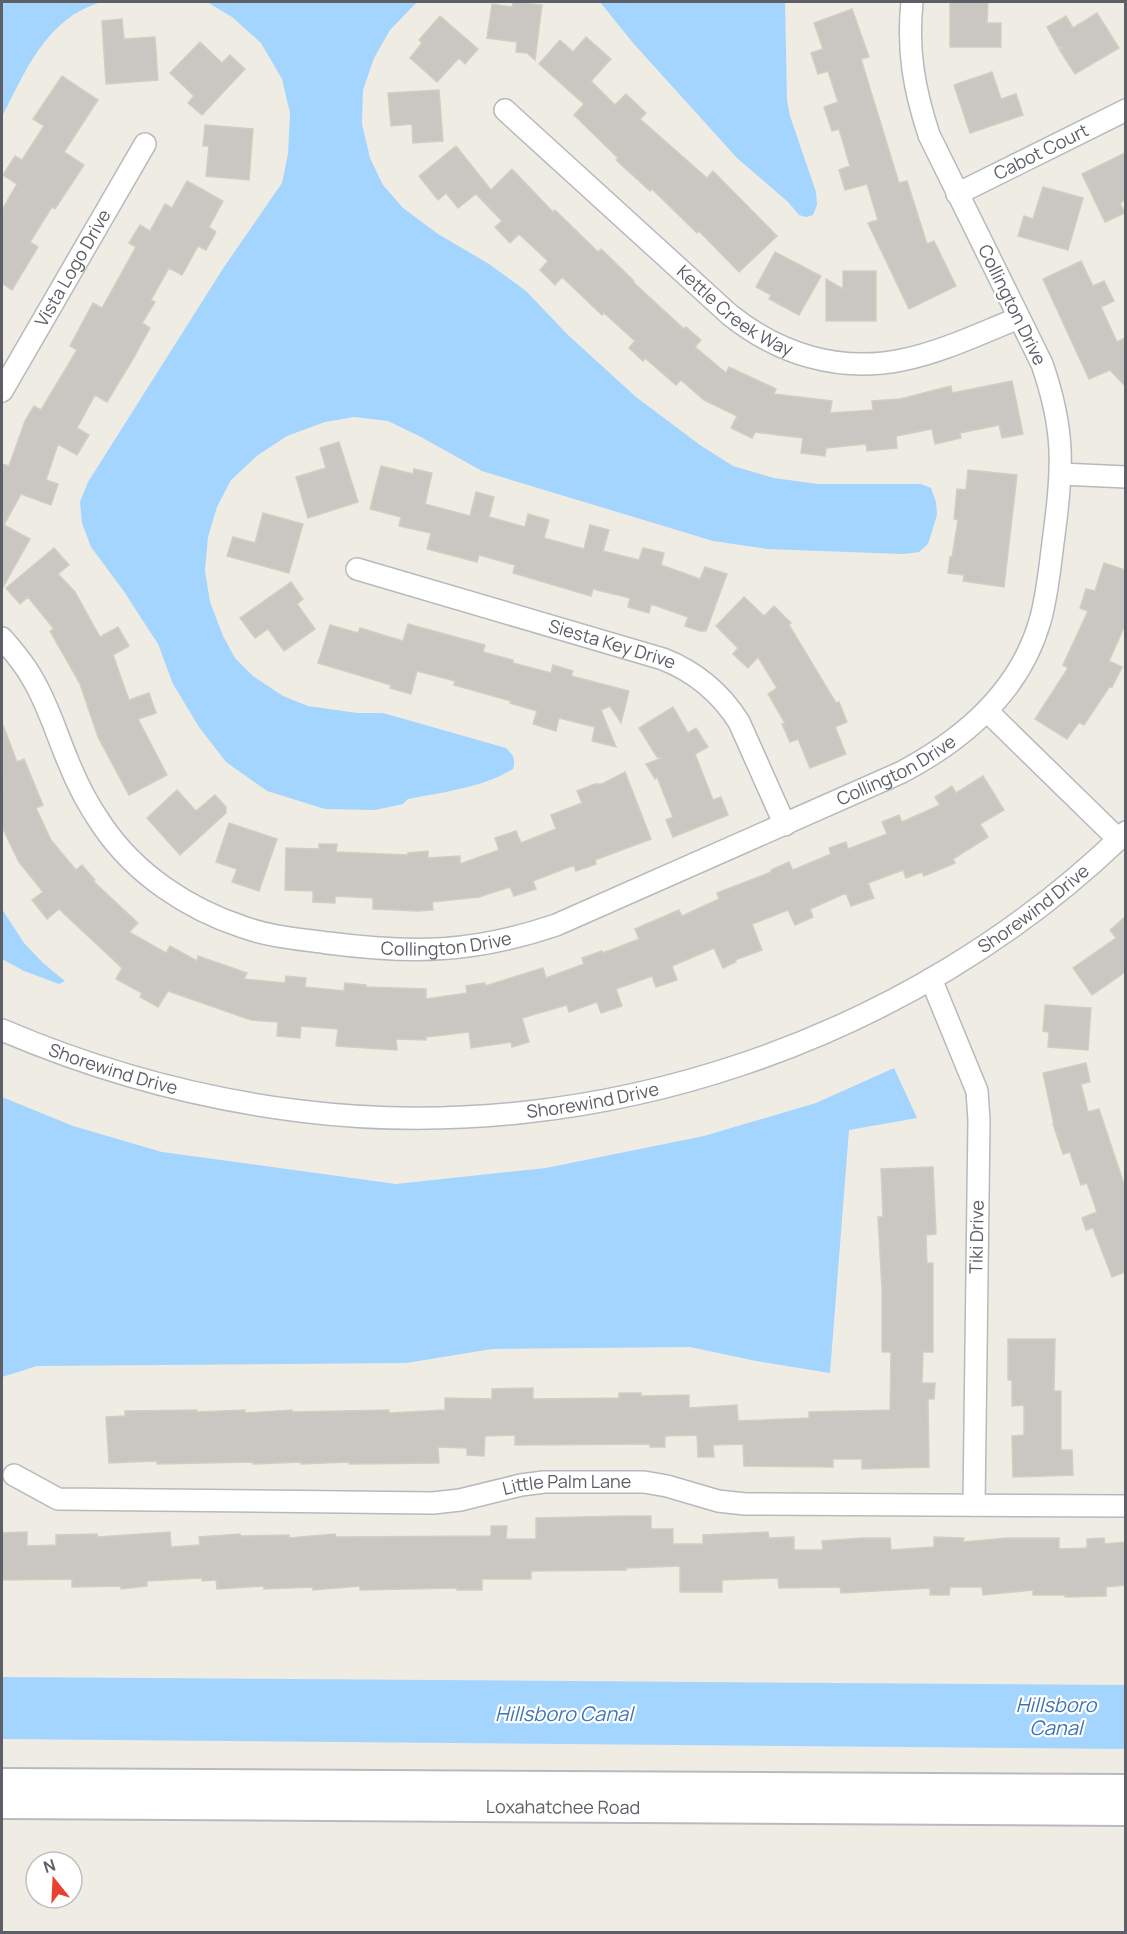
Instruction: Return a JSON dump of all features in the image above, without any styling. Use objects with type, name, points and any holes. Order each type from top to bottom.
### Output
[{"type":"main road","name":"Loxahatchee Road","points":[[2,1783],[1125,1790]]},
{"type":"main road","name":"Loxahatchee Road","points":[[2,1804],[1125,1811]]},
{"type":"street","name":"Collington Drive","points":[[2,638],[32,677],[46,703],[83,795],[103,827],[146,873],[176,896],[209,914],[245,928],[282,937],[393,950],[438,950],[483,945],[556,925],[902,772],[958,738],[987,711],[1015,676],[1040,622],[1046,593],[1061,474],[1059,425],[1042,364],[929,135],[917,99],[911,62],[909,24],[912,2]]},
{"type":"street","name":"Kettle Creek Way","points":[[505,110],[730,315],[765,339],[790,351],[832,362],[860,364],[903,360],[1019,318]]},
{"type":"street","name":"Cabot Court","points":[[957,194],[1125,110]]},
{"type":"street","name":"Vista Logo Drive","points":[[2,391],[145,144]]},
{"type":"street","points":[[1061,474],[1125,477]]},
{"type":"street","name":"Siesta Key Drive","points":[[357,569],[663,659],[690,671],[714,689],[739,722],[784,825]]},
{"type":"street","points":[[987,711],[1122,836]]},
{"type":"street","name":"Shorewind Drive","points":[[2,1030],[51,1051],[112,1072],[174,1089],[302,1112],[431,1118],[496,1115],[624,1096],[687,1081],[748,1062],[830,1030],[882,1005],[931,979],[1030,913],[1122,836]]},
{"type":"street","name":"Tiki Drive","points":[[931,979],[977,1091],[979,1120],[974,1505]]},
{"type":"street","name":"Little Palm Lane","points":[[14,1475],[58,1499],[434,1503],[460,1500],[521,1485],[544,1482],[644,1482],[718,1500],[745,1504],[1125,1506]]},
{"type":"water","points":[[2,2],[101,2],[66,20],[52,33],[29,65],[2,117]]},
{"type":"water","points":[[207,2],[417,2],[390,30],[374,58],[363,90],[362,124],[370,158],[383,185],[403,208],[438,234],[489,264],[526,291],[568,335],[636,397],[700,445],[733,466],[774,478],[818,484],[921,484],[931,488],[936,502],[937,515],[928,544],[919,552],[903,554],[767,549],[713,541],[482,471],[388,421],[354,417],[325,422],[287,436],[258,455],[231,480],[217,507],[208,537],[205,571],[210,602],[223,636],[235,658],[253,676],[283,696],[308,706],[357,713],[383,713],[506,748],[513,757],[513,769],[475,785],[408,799],[403,804],[375,810],[325,809],[267,791],[226,762],[199,727],[173,684],[158,644],[123,590],[91,547],[82,523],[80,502],[88,482],[224,267],[282,183],[288,154],[290,113],[282,79],[261,43],[232,17]]},
{"type":"water","points":[[600,2],[785,2],[787,100],[790,116],[816,192],[817,205],[813,215],[806,217],[799,215],[788,202],[737,158],[633,43]]},
{"type":"water","points":[[2,909],[24,943],[65,981],[59,984],[24,971],[2,959]]},
{"type":"water","points":[[894,1068],[917,1118],[849,1130],[830,1373],[690,1347],[492,1349],[406,1363],[37,1366],[2,1377],[2,1097],[73,1126],[162,1152],[396,1184],[546,1168],[704,1136],[816,1103]]},
{"type":"water","name":"Hillsboro Canal","points":[[2,1677],[1125,1685],[1125,1749],[2,1739]]},
{"type":"building","points":[[513,2],[542,5],[535,60],[527,53],[516,52],[517,42],[487,38],[492,4],[512,7]]},
{"type":"building","points":[[950,2],[988,2],[987,23],[1001,23],[1001,47],[950,47]]},
{"type":"building","points":[[852,9],[869,57],[861,59],[899,183],[907,181],[927,244],[934,241],[956,286],[909,309],[868,223],[878,220],[867,184],[845,190],[839,170],[850,166],[839,129],[832,131],[824,107],[838,102],[828,71],[818,74],[811,53],[823,49],[814,23]]},
{"type":"building","points":[[1097,13],[1119,48],[1075,74],[1059,49],[1065,47],[1058,47],[1047,27],[1066,16],[1073,28]]},
{"type":"building","points":[[440,16],[478,49],[465,64],[459,58],[437,82],[410,58],[422,43],[419,40]]},
{"type":"building","points":[[122,19],[124,39],[155,37],[158,80],[106,84],[102,21]]},
{"type":"building","points":[[586,37],[611,59],[591,81],[615,105],[626,94],[646,113],[640,119],[707,178],[713,171],[777,236],[739,272],[699,231],[697,233],[652,189],[650,191],[616,160],[618,158],[574,115],[584,104],[539,64],[560,40],[573,52]]},
{"type":"building","points":[[200,42],[222,63],[230,55],[245,69],[202,115],[188,103],[194,96],[170,73]]},
{"type":"building","points":[[992,72],[1001,99],[1016,94],[1023,115],[970,133],[954,85]]},
{"type":"building","points":[[62,76],[98,100],[64,152],[84,165],[55,209],[52,207],[30,242],[38,247],[12,290],[2,283],[2,210],[17,184],[3,175],[15,156],[22,160],[44,126],[33,119]]},
{"type":"building","points":[[439,90],[443,141],[413,143],[412,124],[391,126],[388,93]]},
{"type":"building","points":[[205,125],[253,129],[249,180],[206,176],[209,146],[203,146]]},
{"type":"building","points":[[456,146],[491,190],[512,169],[553,212],[555,210],[598,252],[601,249],[684,329],[686,327],[701,340],[695,347],[726,373],[729,367],[776,389],[774,394],[832,401],[830,413],[873,410],[872,401],[900,399],[951,386],[952,393],[1012,381],[1023,434],[1002,438],[999,425],[960,433],[961,438],[935,444],[932,429],[896,436],[897,448],[867,451],[866,444],[826,448],[825,456],[801,453],[803,438],[755,432],[752,438],[731,428],[737,416],[704,400],[681,380],[676,385],[645,358],[643,361],[629,348],[635,341],[604,313],[602,315],[562,277],[555,285],[540,270],[548,261],[519,234],[510,243],[495,227],[502,221],[476,194],[458,208],[446,193],[438,200],[419,176]]},
{"type":"building","points":[[1125,153],[1125,200],[1120,203],[1125,213],[1105,222],[1082,174]]},
{"type":"building","points":[[187,181],[223,201],[209,227],[216,232],[206,250],[198,246],[182,275],[169,268],[151,300],[155,302],[142,323],[150,328],[133,359],[107,402],[95,395],[77,428],[89,435],[77,455],[58,444],[46,480],[58,484],[51,505],[21,494],[4,525],[30,539],[2,589],[2,464],[9,466],[25,421],[34,406],[41,410],[77,350],[70,346],[93,303],[102,308],[136,247],[129,243],[140,225],[150,231],[165,204],[172,208]]},
{"type":"building","points":[[1043,187],[1083,198],[1068,250],[1018,236],[1024,216],[1033,219]]},
{"type":"building","points":[[775,252],[821,276],[799,315],[769,299],[771,295],[756,287]]},
{"type":"building","points":[[1081,261],[1093,286],[1104,281],[1114,301],[1101,307],[1117,342],[1125,338],[1125,386],[1110,370],[1089,379],[1043,279]]},
{"type":"building","points":[[843,271],[876,271],[876,321],[826,321],[826,279],[843,289]]},
{"type":"building","points":[[339,442],[358,502],[308,518],[296,477],[326,468],[320,448]]},
{"type":"building","points":[[381,466],[413,474],[414,469],[432,473],[425,504],[470,516],[476,492],[494,497],[489,517],[525,527],[528,514],[549,520],[544,538],[584,549],[590,525],[609,530],[603,551],[639,560],[643,548],[664,553],[661,565],[700,579],[705,567],[727,574],[706,631],[685,626],[688,617],[651,604],[649,613],[628,607],[630,598],[593,589],[591,596],[513,573],[515,565],[479,555],[477,562],[427,549],[431,533],[399,526],[401,517],[370,509]]},
{"type":"building","points":[[968,470],[1017,475],[1004,587],[963,581],[964,575],[948,573],[958,520],[954,519],[957,489],[966,490]]},
{"type":"building","points":[[263,513],[303,524],[289,573],[227,556],[233,537],[255,543]]},
{"type":"building","points":[[54,548],[69,565],[58,574],[75,592],[100,637],[118,627],[129,646],[113,655],[129,700],[149,693],[156,713],[138,719],[167,775],[129,795],[98,737],[80,684],[50,631],[54,629],[28,597],[20,604],[6,588]]},
{"type":"building","points":[[1104,563],[1125,570],[1125,625],[1109,661],[1122,667],[1112,687],[1110,686],[1084,725],[1079,722],[1067,739],[1035,719],[1068,668],[1063,665],[1088,611],[1080,608],[1086,589],[1095,591]]},
{"type":"building","points":[[291,582],[303,599],[297,604],[315,629],[284,651],[268,629],[255,638],[240,618]]},
{"type":"building","points":[[744,597],[764,616],[774,606],[791,623],[789,625],[836,703],[839,702],[847,722],[835,727],[846,754],[810,768],[798,739],[790,742],[782,724],[785,723],[768,694],[777,688],[758,657],[748,668],[733,654],[738,648],[716,626]]},
{"type":"building","points":[[408,624],[485,645],[483,652],[513,660],[513,663],[551,673],[553,665],[573,671],[571,676],[629,691],[621,723],[610,706],[601,710],[616,747],[592,741],[595,727],[559,718],[556,731],[533,724],[537,711],[454,685],[455,681],[417,671],[411,694],[390,688],[391,685],[318,663],[330,625],[358,633],[360,628],[403,641]]},
{"type":"building","points":[[673,707],[688,733],[696,728],[708,747],[695,754],[713,800],[721,797],[728,815],[673,837],[666,820],[673,817],[657,777],[655,779],[646,764],[662,758],[657,757],[639,728]]},
{"type":"building","points":[[3,725],[17,762],[24,759],[43,805],[36,808],[51,840],[76,870],[82,865],[95,880],[93,881],[138,923],[129,932],[166,953],[170,946],[197,961],[198,956],[247,973],[244,979],[285,983],[286,976],[306,978],[305,987],[344,991],[345,983],[366,985],[366,987],[426,989],[426,999],[467,993],[466,986],[485,983],[485,986],[543,968],[546,978],[584,964],[582,958],[602,951],[603,953],[639,939],[635,929],[679,910],[682,916],[719,899],[717,893],[771,872],[789,862],[793,870],[831,854],[829,848],[846,842],[848,849],[887,834],[882,822],[899,815],[902,822],[940,805],[935,797],[952,786],[956,793],[983,776],[1004,810],[980,824],[988,837],[953,859],[955,863],[924,876],[922,872],[906,878],[903,870],[868,883],[874,898],[851,906],[846,893],[810,909],[813,917],[795,925],[788,910],[752,924],[762,950],[735,960],[736,962],[723,968],[714,948],[672,966],[677,980],[656,987],[652,976],[616,989],[622,1006],[601,1013],[597,1002],[569,1012],[567,1005],[522,1018],[529,1042],[512,1047],[511,1042],[471,1048],[469,1032],[426,1037],[426,1040],[396,1039],[397,1050],[336,1046],[338,1029],[301,1026],[300,1038],[277,1036],[278,1022],[251,1020],[168,991],[158,1007],[140,997],[142,993],[116,979],[122,968],[59,909],[47,919],[32,900],[43,892],[19,862],[2,827]]},
{"type":"building","points":[[625,772],[651,839],[595,860],[596,864],[576,871],[574,865],[533,881],[536,889],[514,896],[510,887],[479,897],[432,902],[433,910],[418,911],[373,909],[373,898],[335,896],[335,903],[313,902],[313,891],[285,890],[286,848],[319,849],[319,844],[337,844],[336,852],[408,855],[408,853],[428,851],[428,858],[460,856],[460,864],[499,850],[495,838],[516,831],[521,843],[556,829],[551,815],[582,803],[577,791],[595,784],[602,784]]},
{"type":"building","points":[[177,790],[196,811],[215,795],[226,807],[226,813],[180,855],[147,818]]},
{"type":"building","points":[[229,823],[277,839],[259,891],[232,882],[237,869],[216,862]]},
{"type":"building","points":[[1125,917],[1125,972],[1092,995],[1073,968],[1116,938],[1110,930]]},
{"type":"building","points":[[1045,1005],[1091,1008],[1088,1050],[1048,1047],[1049,1032],[1043,1031]]},
{"type":"building","points":[[1086,1063],[1090,1082],[1081,1084],[1088,1112],[1099,1109],[1125,1187],[1125,1272],[1112,1277],[1093,1228],[1086,1230],[1082,1218],[1097,1212],[1087,1183],[1081,1185],[1070,1152],[1063,1154],[1053,1124],[1043,1073]]},
{"type":"building","points":[[933,1167],[936,1234],[926,1235],[927,1263],[933,1263],[933,1352],[923,1352],[922,1383],[935,1383],[934,1399],[928,1399],[929,1467],[862,1469],[862,1459],[833,1459],[833,1467],[744,1466],[743,1444],[713,1445],[714,1457],[698,1457],[697,1435],[665,1436],[665,1447],[650,1447],[650,1444],[515,1445],[515,1435],[485,1436],[484,1456],[467,1455],[467,1448],[438,1447],[439,1463],[157,1464],[157,1461],[109,1463],[106,1417],[125,1416],[125,1411],[245,1410],[245,1413],[292,1410],[292,1412],[389,1410],[389,1413],[445,1410],[445,1398],[492,1399],[492,1389],[533,1388],[533,1399],[619,1398],[619,1393],[641,1393],[641,1396],[689,1395],[689,1408],[737,1405],[738,1421],[809,1418],[809,1412],[890,1410],[891,1352],[882,1352],[882,1290],[878,1217],[883,1217],[881,1169]]},
{"type":"building","points":[[1008,1339],[1055,1339],[1054,1391],[1061,1391],[1061,1450],[1072,1450],[1073,1475],[1013,1477],[1012,1436],[1024,1435],[1024,1405],[1012,1406],[1012,1380],[1008,1380]]},
{"type":"building","points":[[651,1516],[651,1529],[673,1529],[673,1544],[703,1544],[703,1535],[768,1532],[769,1538],[794,1537],[794,1550],[823,1550],[822,1541],[863,1538],[890,1538],[891,1550],[934,1547],[934,1537],[964,1538],[963,1542],[1007,1538],[1059,1538],[1059,1549],[1087,1548],[1087,1539],[1104,1538],[1105,1544],[1125,1542],[1125,1585],[1106,1587],[1106,1596],[1033,1595],[1033,1590],[983,1595],[982,1587],[950,1587],[949,1595],[930,1595],[930,1588],[841,1593],[840,1587],[779,1588],[778,1578],[722,1580],[722,1592],[680,1592],[680,1566],[626,1568],[626,1570],[531,1571],[531,1579],[482,1579],[482,1590],[457,1590],[457,1588],[360,1590],[360,1586],[313,1590],[313,1587],[264,1589],[264,1586],[217,1589],[216,1580],[202,1581],[202,1578],[147,1581],[147,1586],[121,1589],[121,1586],[72,1587],[72,1579],[2,1580],[2,1533],[27,1532],[27,1546],[56,1545],[56,1535],[97,1534],[98,1537],[170,1532],[171,1547],[200,1545],[199,1537],[240,1534],[240,1536],[289,1535],[289,1538],[335,1534],[336,1537],[491,1536],[491,1526],[507,1526],[506,1539],[536,1539],[536,1518]]}]
